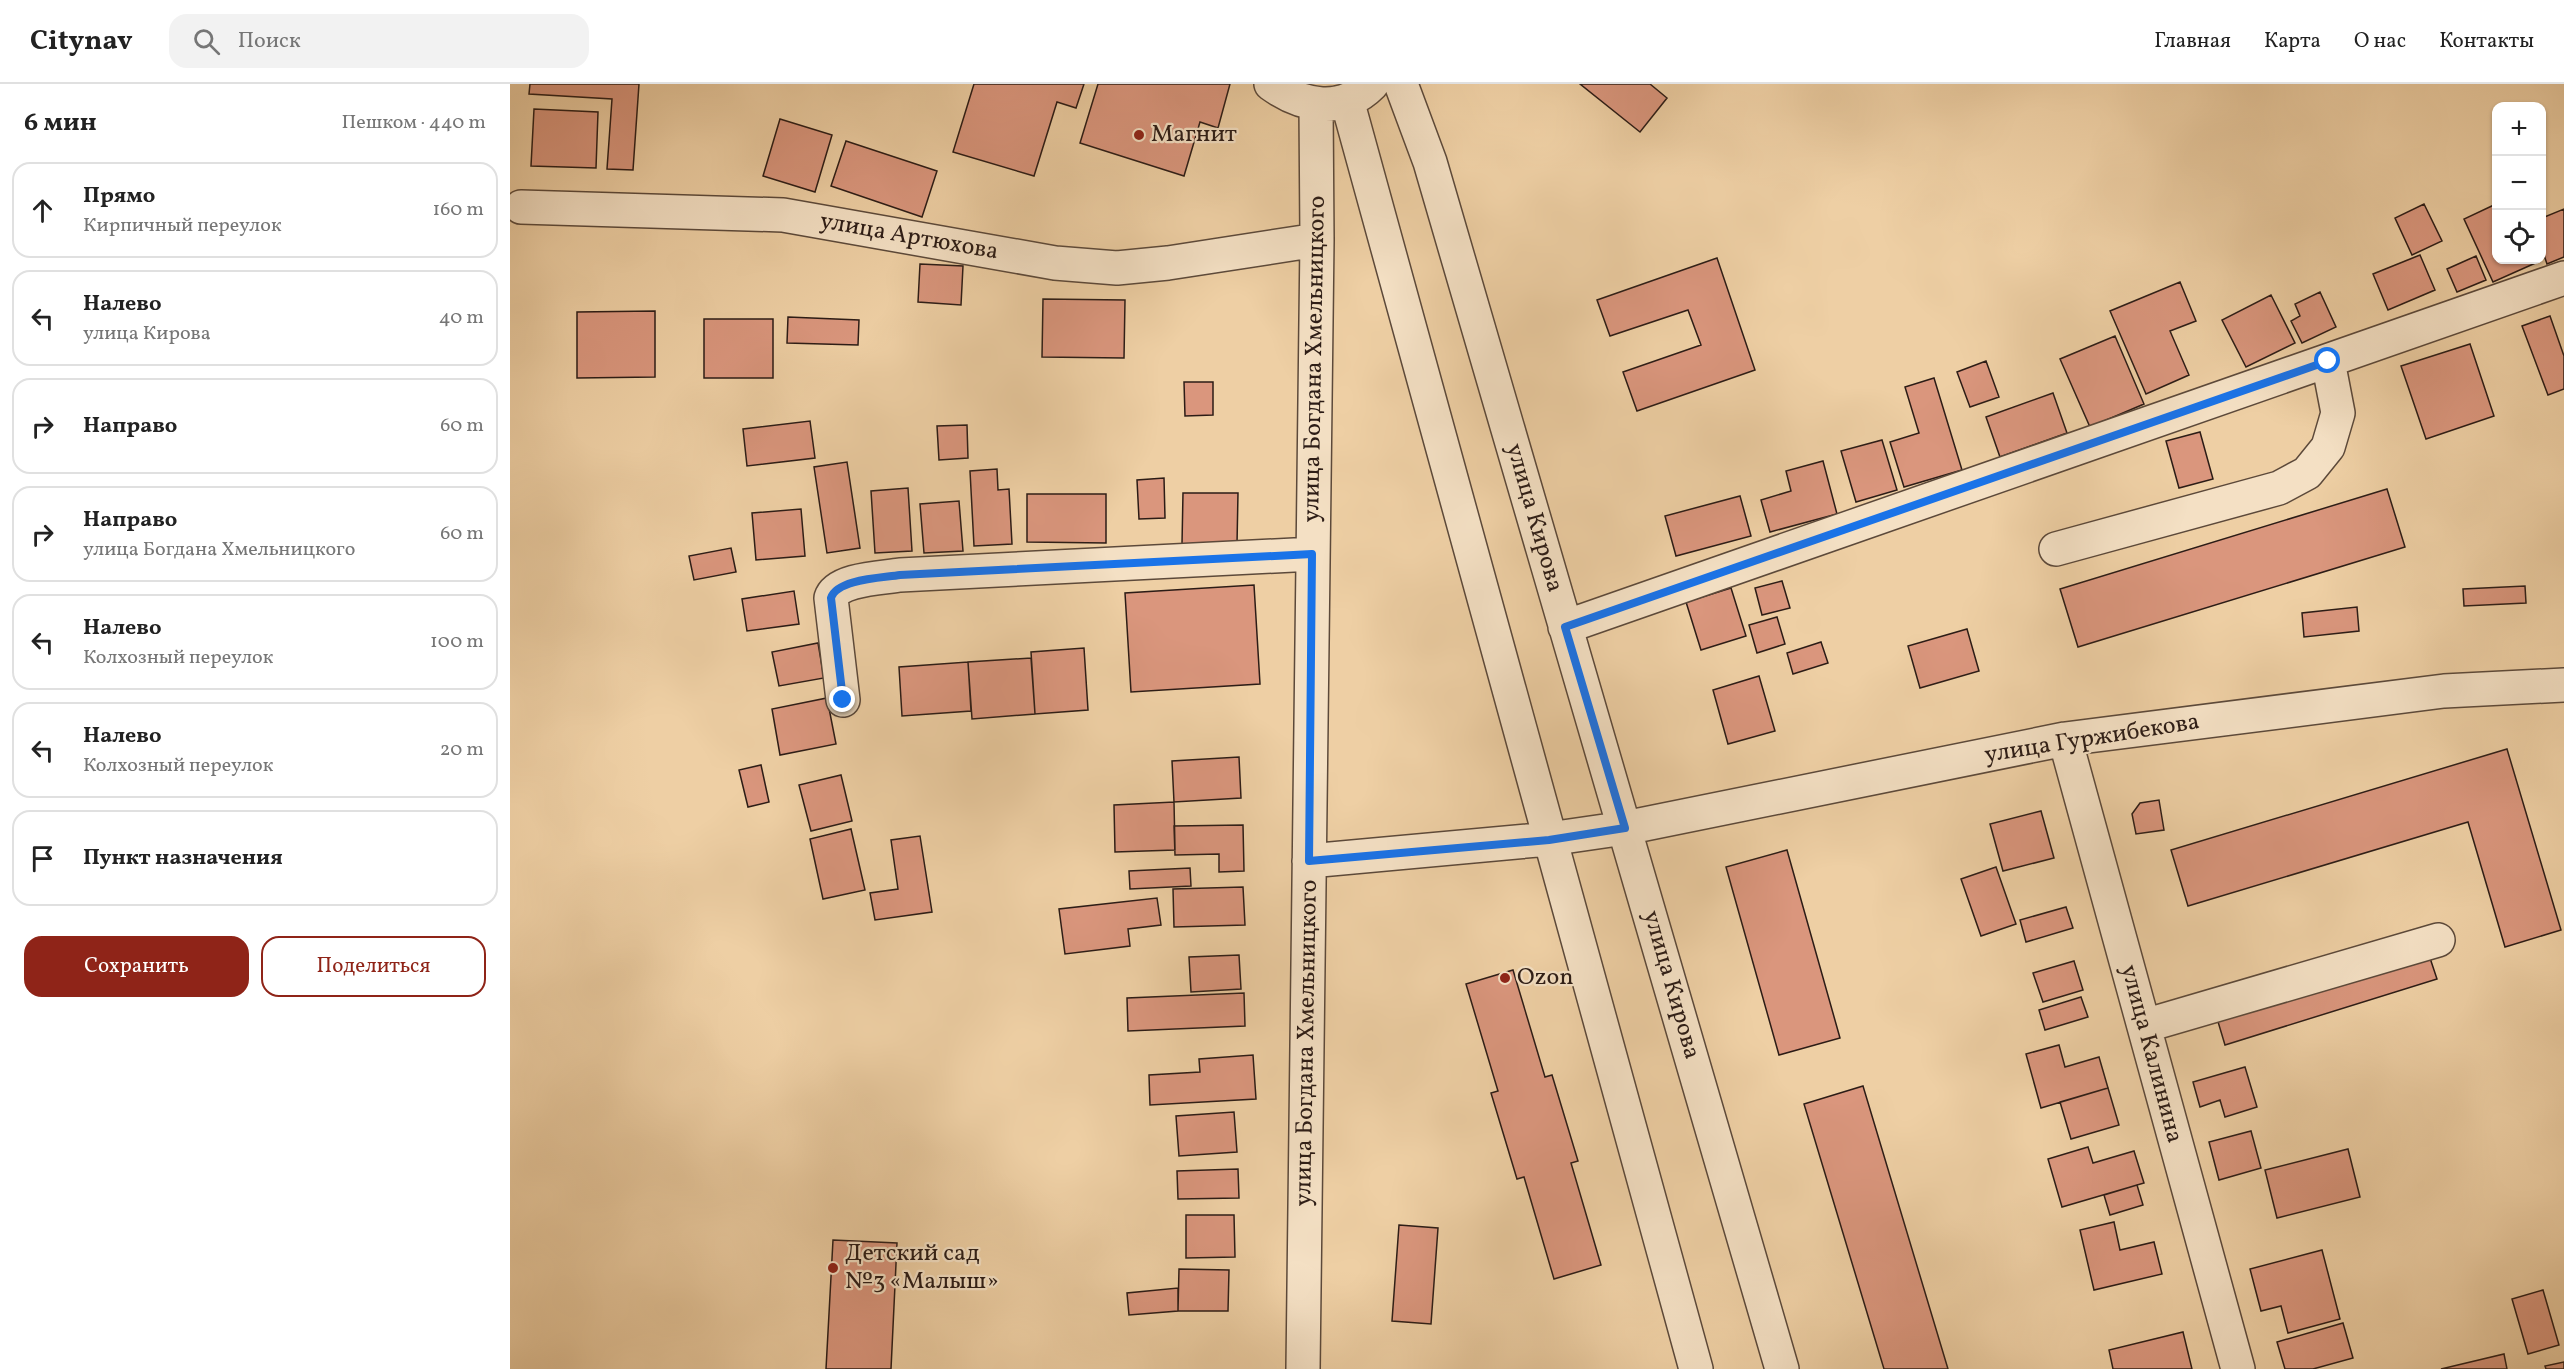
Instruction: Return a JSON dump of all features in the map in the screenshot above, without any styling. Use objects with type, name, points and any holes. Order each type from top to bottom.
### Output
[{"type":"street","points":[[1271,84],[1289,97],[1345,96],[1696,1369]]},
{"type":"street","name":"улица Кирова","points":[[1401,84],[1430,162],[1782,1369]]},
{"type":"street","name":"улица Богдана Хмельницкого","points":[[1303,1369],[1317,240],[1345,96]]},
{"type":"street","name":"улица Артюхова","points":[[514,204],[783,214],[1055,263],[1117,268],[1168,263],[1317,240]]},
{"type":"street","points":[[1565,627],[2564,278]]},
{"type":"street","points":[[2056,549],[2279,488],[2307,473],[2328,447],[2338,413],[2328,361]]},
{"type":"street","points":[[843,700],[831,598],[837,588],[848,583],[900,575],[1312,554]]},
{"type":"street","name":"улица Гуржибекова","points":[[1309,861],[1549,840],[1625,828],[2065,739],[2444,691],[2561,693]]},
{"type":"street","name":"улица Калинина","points":[[2065,739],[2238,1369]]},
{"type":"street","points":[[2144,1026],[2438,940]]},
{"type":"building","points":[[530,84],[639,84],[633,170],[607,169],[612,99],[529,94]]},
{"type":"building","points":[[974,84],[1084,84],[1076,108],[1057,102],[1034,176],[953,152]]},
{"type":"building","name":"Магнит","points":[[1098,84],[1230,84],[1218,128],[1200,122],[1184,176],[1080,143]]},
{"type":"building","points":[[1580,84],[1650,84],[1667,98],[1640,132]]},
{"type":"building","points":[[534,109],[598,112],[596,168],[531,166]]},
{"type":"building","points":[[780,119],[832,135],[815,192],[763,176]]},
{"type":"building","points":[[846,141],[937,171],[922,217],[831,186]]},
{"type":"building","points":[[2424,204],[2442,241],[2412,255],[2395,218]]},
{"type":"building","points":[[2492,206],[2492,264],[2533,264],[2493,282],[2464,219]]},
{"type":"building","points":[[2564,209],[2564,257],[2547,264],[2546,261],[2546,216]]},
{"type":"building","points":[[2420,255],[2435,290],[2388,310],[2373,274]]},
{"type":"building","points":[[2476,256],[2486,280],[2457,292],[2447,269]]},
{"type":"building","points":[[1717,258],[1755,370],[1637,411],[1623,372],[1701,345],[1688,310],[1610,336],[1597,300]]},
{"type":"building","points":[[920,264],[963,266],[961,305],[918,302]]},
{"type":"building","points":[[2180,282],[2196,321],[2170,331],[2189,375],[2146,394],[2110,311]]},
{"type":"building","points":[[2320,292],[2336,327],[2302,343],[2291,321],[2300,316],[2295,304]]},
{"type":"building","points":[[2271,295],[2295,343],[2246,367],[2222,320]]},
{"type":"building","points":[[1043,299],[1125,300],[1124,358],[1042,357]]},
{"type":"building","points":[[655,311],[655,377],[577,378],[577,312]]},
{"type":"building","points":[[2550,316],[2564,356],[2564,389],[2548,395],[2522,326]]},
{"type":"building","points":[[788,317],[859,320],[858,345],[787,343]]},
{"type":"building","points":[[704,319],[773,319],[773,378],[704,378]]},
{"type":"building","points":[[2115,336],[2144,404],[2090,427],[2060,359]]},
{"type":"building","points":[[2470,344],[2494,416],[2426,439],[2401,366]]},
{"type":"building","points":[[1986,361],[1999,397],[1970,407],[1957,372]]},
{"type":"building","points":[[1934,378],[1962,470],[1904,487],[1890,442],[1919,433],[1905,387]]},
{"type":"building","points":[[1184,382],[1213,382],[1213,415],[1185,416]]},
{"type":"building","points":[[2053,393],[2067,433],[2000,457],[1986,417]]},
{"type":"building","points":[[810,421],[815,458],[747,466],[743,429]]},
{"type":"building","points":[[967,425],[968,458],[939,460],[937,426]]},
{"type":"building","points":[[2200,432],[2213,479],[2179,488],[2166,441]]},
{"type":"building","points":[[1882,440],[1897,490],[1856,502],[1841,451]]},
{"type":"building","points":[[1823,461],[1837,514],[1770,532],[1761,500],[1791,491],[1786,471]]},
{"type":"building","points":[[847,462],[860,548],[827,553],[814,467]]},
{"type":"building","points":[[997,469],[998,490],[1009,489],[1012,544],[974,546],[970,471]]},
{"type":"building","points":[[1164,478],[1165,518],[1139,519],[1137,480]]},
{"type":"building","points":[[908,488],[912,551],[875,553],[871,491]]},
{"type":"building","points":[[2387,489],[2405,547],[2078,647],[2060,589]]},
{"type":"building","points":[[1183,493],[1238,493],[1237,544],[1182,544]]},
{"type":"building","points":[[1027,494],[1106,494],[1106,543],[1027,542]]},
{"type":"building","points":[[1740,496],[1751,536],[1676,556],[1665,516]]},
{"type":"building","points":[[959,501],[963,551],[924,553],[920,504]]},
{"type":"building","points":[[801,509],[805,556],[756,560],[752,513]]},
{"type":"building","points":[[731,548],[736,572],[694,580],[689,556]]},
{"type":"building","points":[[1782,581],[1790,608],[1762,615],[1755,588]]},
{"type":"building","points":[[1254,585],[1260,684],[1131,692],[1125,593]]},
{"type":"building","points":[[2525,586],[2526,603],[2464,606],[2463,589]]},
{"type":"building","points":[[1731,588],[1746,636],[1701,650],[1686,602]]},
{"type":"building","points":[[794,591],[799,624],[747,631],[742,599]]},
{"type":"building","points":[[2357,607],[2359,631],[2304,637],[2302,613]]},
{"type":"building","points":[[1777,617],[1785,644],[1757,653],[1749,625]]},
{"type":"building","points":[[1967,629],[1979,671],[1920,688],[1908,646]]},
{"type":"building","points":[[1821,642],[1828,663],[1793,674],[1787,653]]},
{"type":"building","points":[[818,643],[824,678],[779,686],[772,652]]},
{"type":"building","points":[[1084,648],[1088,710],[1035,714],[1031,652]]},
{"type":"building","points":[[1031,658],[1035,714],[972,719],[968,662]]},
{"type":"building","points":[[968,662],[971,711],[902,716],[899,667]]},
{"type":"building","points":[[1759,676],[1775,731],[1728,744],[1713,690]]},
{"type":"building","points":[[827,698],[836,744],[780,755],[772,709]]},
{"type":"building","points":[[2507,749],[2561,930],[2505,947],[2468,822],[2188,906],[2171,850]]},
{"type":"building","points":[[1239,757],[1241,798],[1174,802],[1172,761]]},
{"type":"building","points":[[761,765],[769,802],[748,807],[739,770]]},
{"type":"building","points":[[841,775],[852,821],[811,831],[799,785]]},
{"type":"building","points":[[2159,800],[2164,830],[2136,834],[2132,814],[2140,803]]},
{"type":"building","points":[[1174,802],[1175,850],[1115,852],[1114,805]]},
{"type":"building","points":[[2041,811],[2054,858],[2003,871],[1990,824]]},
{"type":"building","points":[[1243,825],[1244,871],[1219,872],[1219,854],[1175,855],[1174,826]]},
{"type":"building","points":[[851,829],[865,890],[823,899],[810,839]]},
{"type":"building","points":[[920,836],[932,912],[875,920],[870,893],[898,889],[891,840]]},
{"type":"building","points":[[1787,850],[1840,1038],[1779,1055],[1726,867]]},
{"type":"building","points":[[1996,867],[2016,924],[1981,936],[1961,879]]},
{"type":"building","points":[[1190,868],[1191,886],[1130,889],[1129,871]]},
{"type":"building","points":[[1243,887],[1245,925],[1174,927],[1173,889]]},
{"type":"building","points":[[1157,898],[1161,925],[1128,929],[1130,946],[1065,954],[1059,909]]},
{"type":"building","points":[[2066,907],[2073,928],[2026,942],[2020,920]]},
{"type":"building","points":[[2427,949],[2437,979],[2225,1045],[2216,1015]]},
{"type":"building","points":[[1239,955],[1241,989],[1191,992],[1189,957]]},
{"type":"building","points":[[2074,961],[2083,990],[2043,1002],[2033,973]]},
{"type":"building","points":[[1513,970],[1545,1077],[1552,1075],[1578,1161],[1571,1163],[1601,1265],[1554,1279],[1524,1177],[1517,1179],[1491,1093],[1498,1091],[1466,984]]},
{"type":"building","points":[[1244,993],[1245,1026],[1128,1031],[1127,998]]},
{"type":"building","points":[[2081,997],[2088,1017],[2045,1030],[2039,1010]]},
{"type":"building","points":[[2059,1045],[2065,1067],[2099,1057],[2108,1088],[2041,1108],[2026,1054]]},
{"type":"building","points":[[1253,1055],[1256,1099],[1150,1105],[1149,1075],[1200,1072],[1199,1059]]},
{"type":"building","points":[[2245,1067],[2257,1107],[2225,1117],[2220,1100],[2200,1107],[2193,1082]]},
{"type":"building","points":[[1863,1086],[1948,1369],[1884,1369],[1804,1104]]},
{"type":"building","points":[[2108,1088],[2119,1125],[2071,1139],[2060,1102]]},
{"type":"building","points":[[1234,1112],[1237,1152],[1179,1156],[1176,1116]]},
{"type":"building","points":[[2251,1131],[2261,1168],[2219,1180],[2209,1142]]},
{"type":"building","points":[[2088,1147],[2093,1163],[2134,1151],[2144,1183],[2062,1207],[2048,1159]]},
{"type":"building","points":[[2348,1149],[2360,1197],[2277,1218],[2265,1170]]},
{"type":"building","points":[[1238,1169],[1239,1198],[1178,1199],[1177,1171]]},
{"type":"building","points":[[2137,1185],[2143,1205],[2110,1215],[2104,1195]]},
{"type":"building","points":[[1186,1215],[1234,1215],[1235,1257],[1186,1258]]},
{"type":"building","points":[[2114,1222],[2120,1250],[2154,1242],[2162,1274],[2094,1290],[2080,1230]]},
{"type":"building","points":[[1399,1225],[1438,1228],[1431,1324],[1392,1321]]},
{"type":"building","points":[[833,1240],[897,1243],[891,1369],[826,1369]]},
{"type":"building","points":[[2322,1250],[2340,1319],[2288,1333],[2281,1306],[2261,1311],[2250,1269]]},
{"type":"building","points":[[1179,1269],[1229,1270],[1228,1311],[1178,1311]]},
{"type":"building","points":[[1178,1288],[1178,1311],[1129,1315],[1127,1293]]},
{"type":"building","points":[[2543,1290],[2559,1345],[2528,1354],[2512,1299]]},
{"type":"building","points":[[2343,1323],[2353,1358],[2313,1369],[2285,1369],[2277,1342]]},
{"type":"building","points":[[2183,1332],[2192,1369],[2113,1369],[2109,1350]]},
{"type":"building","points":[[2504,1354],[2507,1369],[2441,1369]]},
{"type":"building","points":[[2564,1362],[2564,1369],[2546,1369],[2545,1366]]},
{"type":"place","name":"Магнит","points":[[1139,135]]},
{"type":"place","name":"Ozon","points":[[1505,978]]},
{"type":"place","name":"Детский сад №3 «Малыш»","points":[[833,1268]]},
{"type":"route","points":[[843,700],[831,598],[837,588],[848,583],[900,575],[1312,554],[1309,861],[1549,840],[1625,828],[1565,627],[2328,361]]}]
